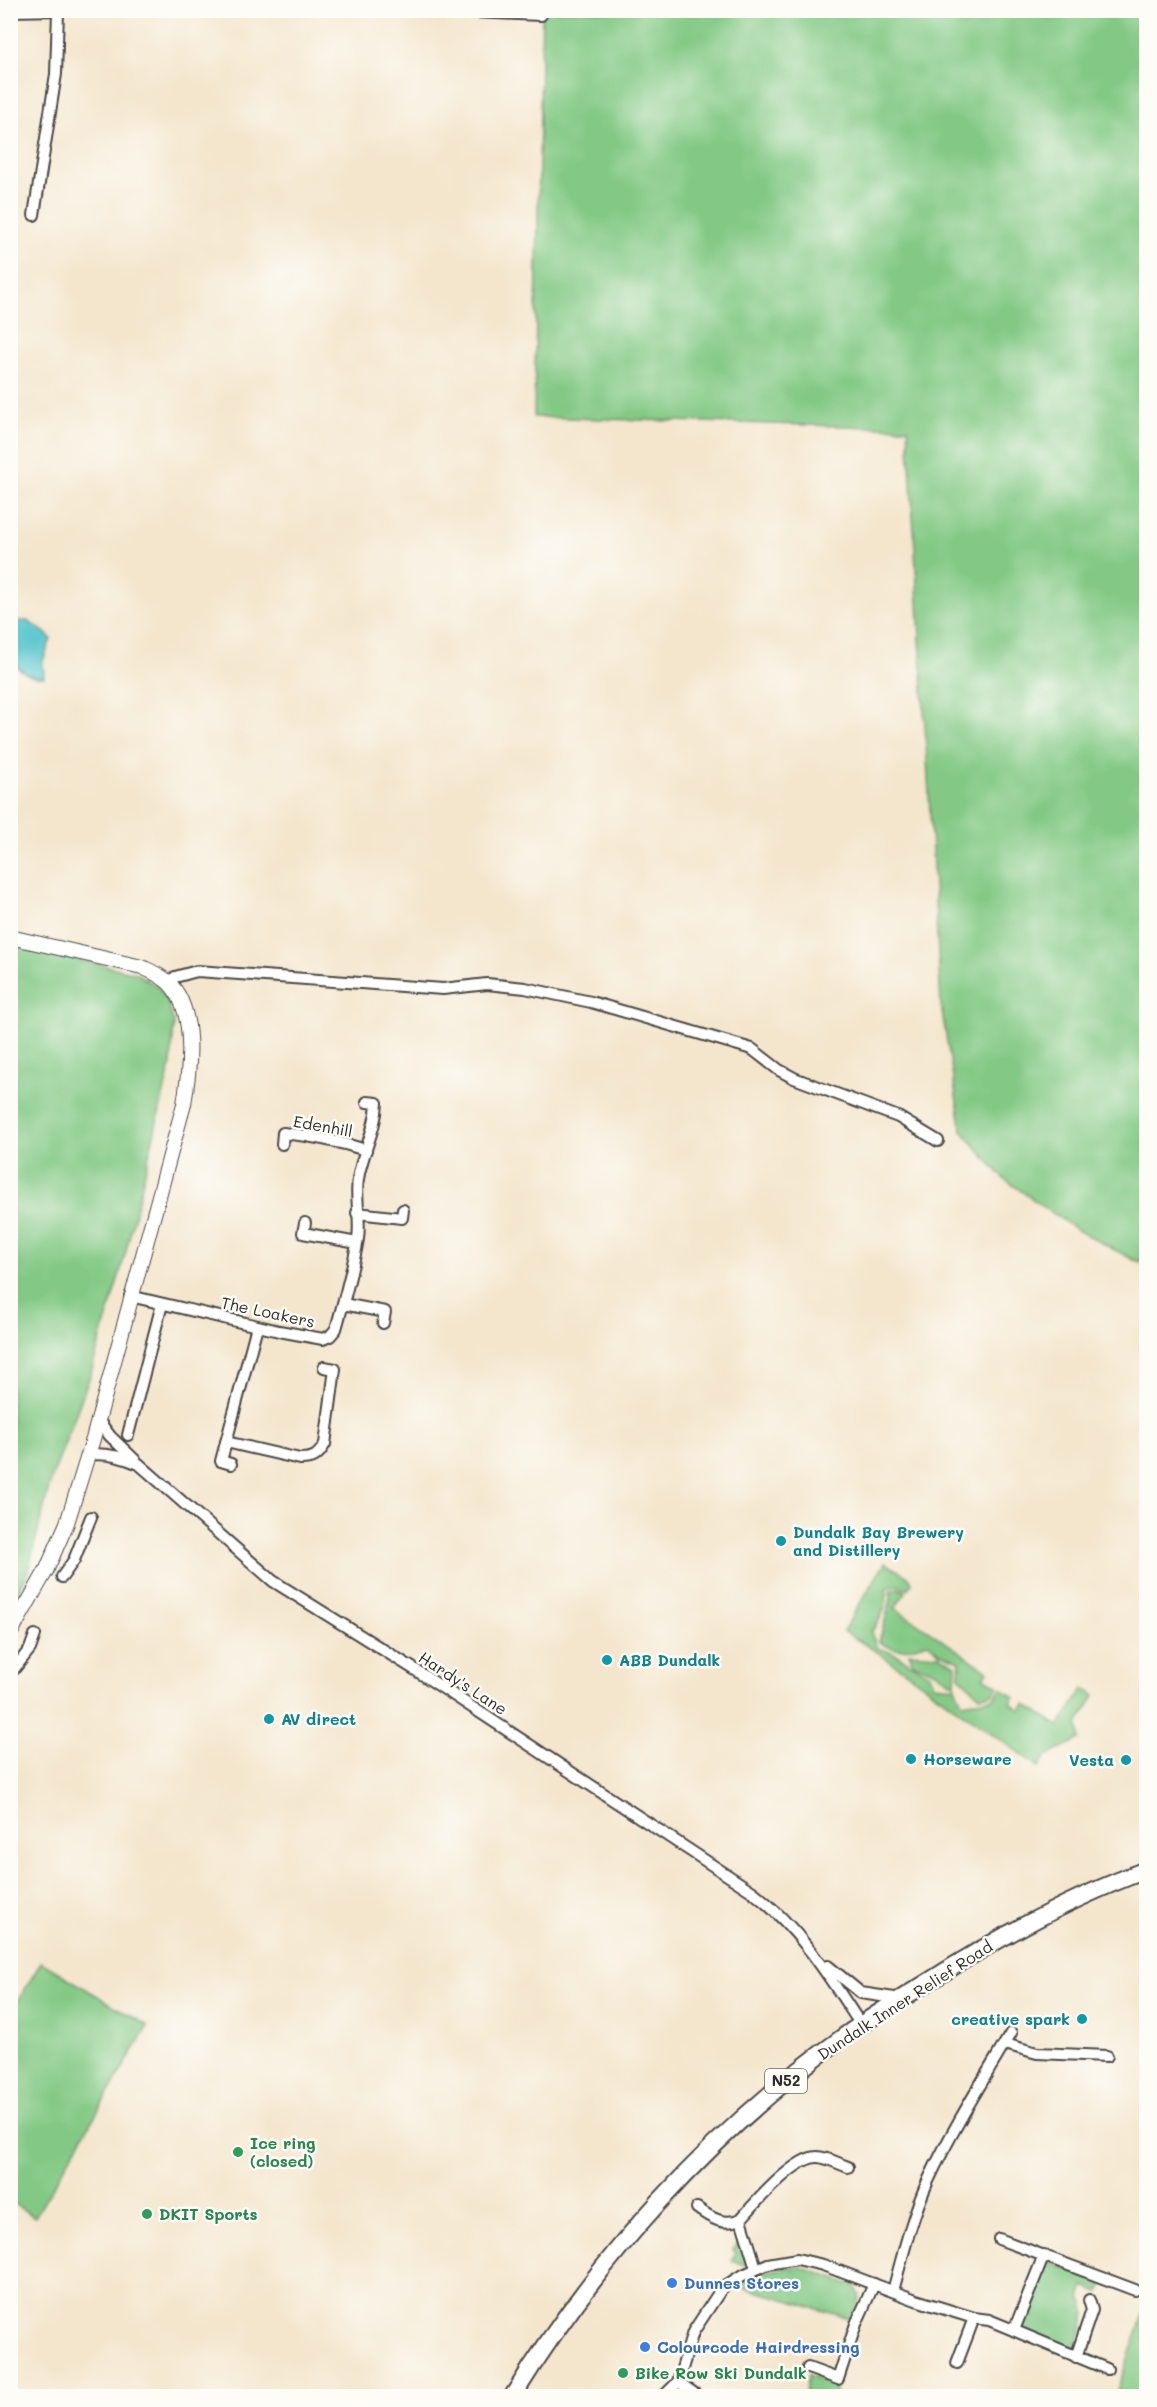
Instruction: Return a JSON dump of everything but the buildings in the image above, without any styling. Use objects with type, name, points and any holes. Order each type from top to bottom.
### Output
[{"type":"main road","points":[[10,937],[142,967],[169,983],[179,995],[185,1011],[190,1055],[184,1104],[88,1455],[64,1531],[46,1571],[10,1634]]},
{"type":"main road","name":"Dundalk Inner Relief Road","points":[[513,2397],[549,2341],[592,2282],[672,2189],[706,2154],[788,2080],[861,2025],[984,1946],[1018,1928],[1146,1870]]},
{"type":"street","points":[[10,11],[58,10],[56,74],[34,215]]},
{"type":"street","points":[[427,10],[541,15]]},
{"type":"street","points":[[169,983],[175,977],[197,971],[443,989],[487,984],[525,988],[591,1002],[752,1049],[779,1070],[794,1078],[898,1117],[938,1141]]},
{"type":"street","name":"The Loakers","points":[[130,1296],[257,1326],[322,1339],[330,1336],[336,1329],[357,1243],[357,1181],[374,1127],[377,1103],[367,1102]]},
{"type":"street","name":"Edenhill","points":[[282,1144],[283,1133],[319,1137],[366,1150]]},
{"type":"street","points":[[357,1213],[402,1218],[404,1210]]},
{"type":"street","points":[[305,1223],[303,1233],[357,1243]]},
{"type":"street","points":[[128,1435],[162,1304]]},
{"type":"street","points":[[343,1304],[385,1312],[383,1323]]},
{"type":"street","points":[[231,1464],[221,1461],[257,1326]]},
{"type":"street","points":[[226,1442],[300,1459],[312,1459],[319,1454],[325,1444],[335,1369],[324,1367]]},
{"type":"street","points":[[98,1420],[110,1436],[139,1464]]},
{"type":"street","name":"Hardy's Lane","points":[[88,1455],[118,1456],[139,1464],[273,1581],[405,1663],[687,1847],[776,1911],[814,1954],[861,2025]]},
{"type":"street","points":[[62,1577],[74,1560],[91,1517]]},
{"type":"street","points":[[64,1531],[81,1542]]},
{"type":"street","points":[[10,1674],[30,1649],[35,1635]]},
{"type":"street","name":"Hardy's Lane","points":[[814,1954],[861,1993],[902,1999]]},
{"type":"street","points":[[892,2291],[914,2218],[928,2182],[970,2102],[1011,2033]]},
{"type":"street","points":[[1005,2044],[1037,2053],[1107,2055]]},
{"type":"street","points":[[697,2208],[712,2218],[730,2223],[741,2219],[789,2170],[804,2159],[818,2157],[848,2167]]},
{"type":"street","points":[[741,2219],[756,2268]]},
{"type":"street","points":[[999,2239],[1135,2290]]},
{"type":"street","points":[[1014,2330],[1044,2254]]},
{"type":"street","points":[[664,2397],[678,2382],[693,2332],[722,2288],[756,2268],[797,2259],[823,2265],[974,2318],[988,2320],[1107,2369]]},
{"type":"street","points":[[808,2368],[838,2379],[856,2324],[874,2284]]},
{"type":"street","points":[[1076,2357],[1092,2310],[1089,2300]]},
{"type":"street","points":[[957,2363],[974,2318]]},
{"type":"street","points":[[678,2382],[698,2397]]},
{"type":"green space","points":[[542,11],[933,13],[967,24],[981,11],[1146,11],[1146,1263],[1134,1260],[1077,1230],[1004,1179],[962,1131],[941,1006],[908,428],[534,417]]},
{"type":"green space","points":[[11,944],[136,973],[157,986],[167,1000],[174,1023],[171,1064],[125,1255],[90,1376],[50,1483],[27,1575],[11,1603]]},
{"type":"green space","points":[[885,1563],[910,1578],[912,1583],[908,1589],[898,1585],[886,1588],[883,1611],[871,1632],[877,1648],[893,1653],[930,1674],[934,1685],[955,1687],[962,1703],[994,1698],[1001,1688],[1014,1697],[1010,1703],[1021,1710],[1025,1704],[1059,1726],[1084,1688],[1095,1696],[1078,1724],[1080,1739],[1046,1756],[1039,1767],[877,1652],[843,1631]]},
{"type":"green space","points":[[899,1588],[906,1592],[895,1608],[988,1671],[984,1677],[998,1686],[993,1694],[980,1696],[959,1676],[960,1661],[940,1653],[928,1643],[898,1649],[879,1642],[891,1599],[890,1591]]},
{"type":"green space","points":[[909,1653],[939,1655],[956,1665],[955,1685],[934,1671],[913,1663]]},
{"type":"green space","points":[[41,1962],[148,2026],[35,2217],[11,2202],[11,2013]]},
{"type":"green space","points":[[741,2240],[748,2261],[745,2265],[732,2261],[736,2253],[733,2250]]},
{"type":"green space","points":[[1048,2261],[1104,2283],[1099,2293],[1084,2287],[1080,2298],[1086,2310],[1085,2317],[1072,2352],[1019,2330]]},
{"type":"green space","points":[[801,2267],[855,2286],[860,2296],[852,2319],[739,2286],[740,2283],[760,2272]]},
{"type":"green space","points":[[1146,2305],[1146,2396],[1115,2396],[1143,2315]]},
{"type":"green space","points":[[809,2375],[835,2385],[835,2396],[805,2396]]},
{"type":"water","points":[[28,621],[51,639],[43,661],[44,677],[34,677],[25,673],[11,658],[11,623]]},
{"type":"place","name":"Dundalk Bay Brewery and Distillery","points":[[781,1541]]},
{"type":"place","name":"ABB Dundalk","points":[[607,1660]]},
{"type":"place","name":"AV direct","points":[[269,1719]]},
{"type":"place","name":"Horseware","points":[[911,1759]]},
{"type":"place","name":"Vesta","points":[[1126,1760]]},
{"type":"place","name":"creative spark","points":[[1082,2019]]},
{"type":"place","name":"Ice ring (closed)","points":[[238,2152]]},
{"type":"place","name":"DKIT Sports","points":[[147,2214]]},
{"type":"place","name":"Dunnes Stores","points":[[672,2283]]},
{"type":"place","name":"Colourcode Hairdressing","points":[[645,2347]]},
{"type":"place","name":"Bike Row Ski Dundalk","points":[[623,2373]]}]
